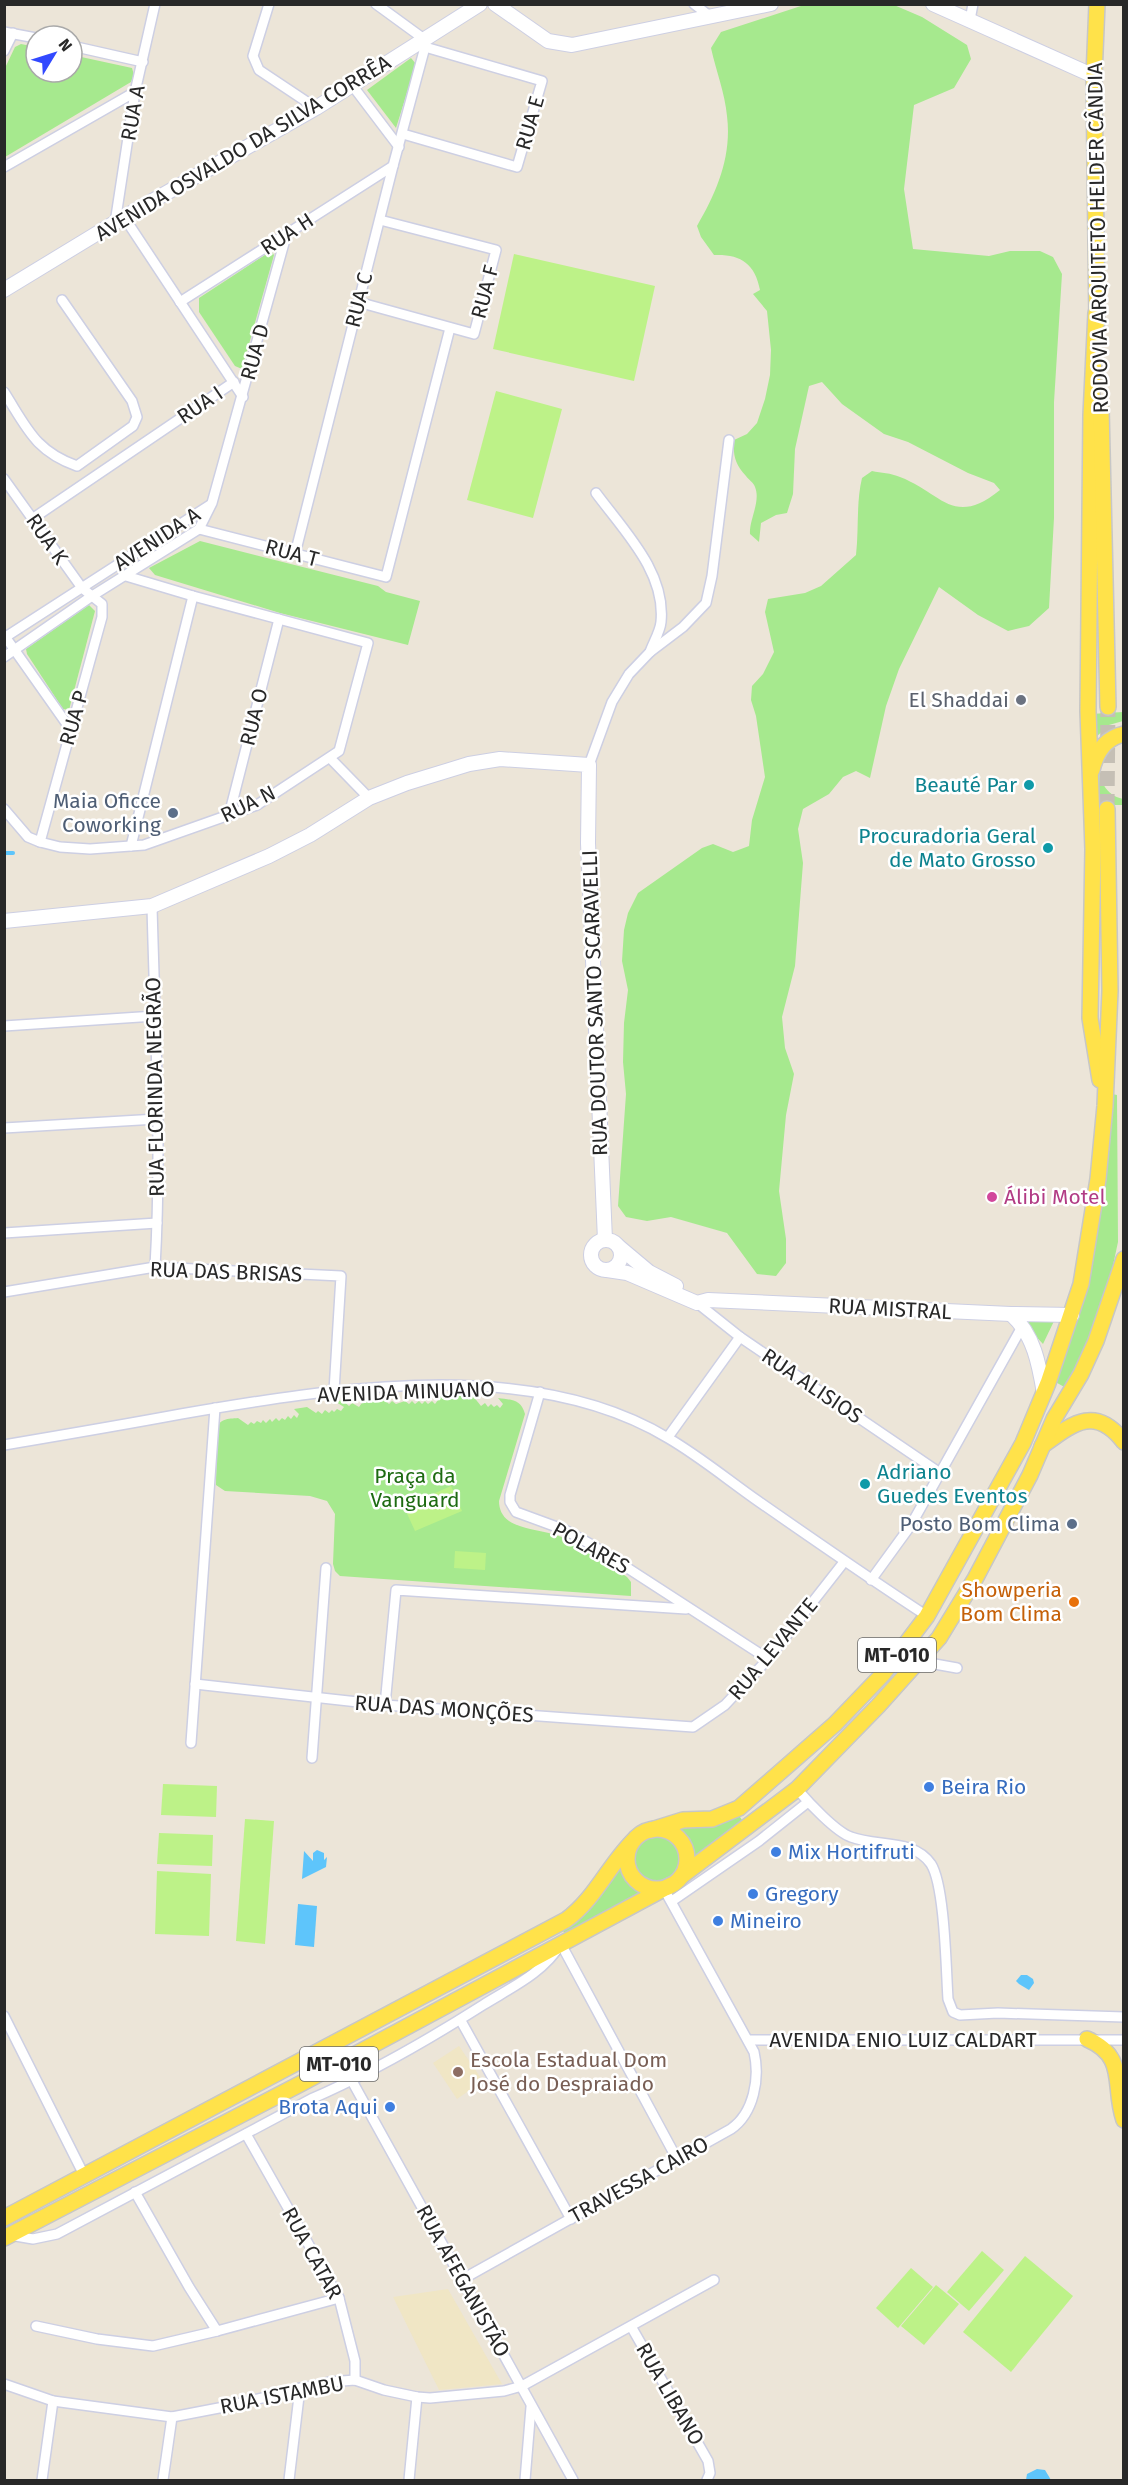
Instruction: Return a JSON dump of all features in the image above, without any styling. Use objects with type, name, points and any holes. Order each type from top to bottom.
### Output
[{"type":"main road","name":"RODOVIA ARQUITETO HELDER CÂNDIA","points":[[1097,4],[1094,76],[1096,313],[1103,471],[1108,707]]},
{"type":"main road","points":[[1096,313],[1091,415],[1089,779],[1093,849],[1090,1018],[1105,1106]]},
{"type":"main road","points":[[1089,779],[1101,748],[1113,738],[1124,734]]},
{"type":"main road","name":"MT-010","points":[[4,2218],[566,1920],[586,1903],[616,1860],[638,1835],[683,1820],[707,1820],[724,1816],[739,1808],[835,1724],[883,1674],[927,1616],[1012,1466],[1044,1393],[1072,1315],[1086,1264],[1105,1106],[1110,991],[1107,809]]},
{"type":"main road","points":[[1042,1446],[1054,1419],[1082,1374],[1096,1341],[1124,1259]]},
{"type":"main road","points":[[1042,1446],[1078,1422],[1090,1420],[1100,1422],[1124,1442]]},
{"type":"main road","name":"MT-010","points":[[7,2237],[672,1887],[797,1789],[879,1706],[939,1638],[975,1579],[1022,1491],[1042,1446]]},
{"type":"main road","points":[[633,1840],[627,1860],[634,1879],[642,1885],[651,1887],[672,1887],[687,1858],[681,1842],[668,1832],[651,1830]]},
{"type":"main road","points":[[1087,2039],[1109,2052],[1114,2063],[1124,2120]]},
{"type":"street","name":"RUA A","points":[[120,220],[135,92],[155,4]]},
{"type":"street","points":[[269,4],[253,56],[259,70],[316,108]]},
{"type":"street","points":[[376,4],[425,43]]},
{"type":"street","name":"AVENIDA OSVALDO DA SILVA CORRÊA","points":[[4,290],[425,43],[480,4]]},
{"type":"street","points":[[495,4],[548,41],[572,45],[712,18],[771,4]]},
{"type":"street","points":[[694,4],[712,18]]},
{"type":"street","points":[[933,4],[1094,76]]},
{"type":"street","points":[[970,21],[974,4]]},
{"type":"street","points":[[4,51],[9,32],[24,35]]},
{"type":"street","name":"RUA C","points":[[295,554],[425,43]]},
{"type":"street","name":"RUA E","points":[[403,134],[517,167],[542,81],[425,43]]},
{"type":"street","points":[[84,49],[143,62]]},
{"type":"street","points":[[352,85],[399,147]]},
{"type":"street","points":[[4,167],[135,92]]},
{"type":"street","name":"RUA H","points":[[180,302],[393,166]]},
{"type":"street","name":"RUA I","points":[[32,519],[234,382],[180,302],[120,220]]},
{"type":"street","name":"RUA F","points":[[358,302],[474,334],[496,250],[380,220]]},
{"type":"street","name":"RUA D","points":[[212,503],[286,236]]},
{"type":"street","points":[[4,392],[46,451],[59,460],[77,466],[133,426],[137,417],[132,401],[62,300]]},
{"type":"street","name":"RUA T","points":[[199,529],[386,577],[450,328]]},
{"type":"street","points":[[234,382],[243,397]]},
{"type":"street","points":[[4,921],[152,906],[269,856],[310,835],[369,798],[406,783],[469,764],[500,759],[589,765],[612,702],[628,674],[706,603],[712,576],[729,440]]},
{"type":"street","name":"RUA K","points":[[4,479],[82,588],[92,596]]},
{"type":"street","points":[[596,493],[647,562],[660,595],[661,624],[650,652]]},
{"type":"street","name":"AVENIDA A","points":[[4,657],[92,596],[199,529],[212,503]]},
{"type":"street","name":"AVENIDA A","points":[[5,637],[212,503]]},
{"type":"street","points":[[126,576],[279,619]]},
{"type":"street","name":"RUA P","points":[[40,842],[102,617],[102,604],[92,596]]},
{"type":"street","points":[[131,846],[193,596]]},
{"type":"street","name":"RUA N","points":[[40,842],[60,847],[90,849],[144,845],[257,805],[339,751],[368,643],[279,619]]},
{"type":"street","name":"RUA O","points":[[229,815],[279,619]]},
{"type":"street","points":[[5,637],[71,730]]},
{"type":"street","points":[[330,758],[369,798]]},
{"type":"street","name":"RUA DOUTOR SANTO SCARAVELLI","points":[[589,765],[588,843],[611,1243]]},
{"type":"street","points":[[4,809],[28,837],[40,842]]},
{"type":"street","name":"RUA FLORINDA NEGRÃO","points":[[152,906],[157,1119],[157,1223],[154,1268]]},
{"type":"street","points":[[4,1026],[155,1017]]},
{"type":"street","points":[[4,1128],[157,1119]]},
{"type":"street","points":[[4,1233],[157,1223]]},
{"type":"street","points":[[607,1270],[615,1266],[620,1259],[611,1243]]},
{"type":"street","points":[[611,1243],[649,1272],[698,1299],[627,1273],[597,1267],[592,1258],[596,1244],[611,1243]]},
{"type":"street","name":"RUA DAS BRISAS","points":[[4,1292],[154,1268],[342,1276],[334,1391]]},
{"type":"street","name":"RUA MISTRAL","points":[[698,1299],[1072,1315]]},
{"type":"street","name":"RUA ALISIOS","points":[[698,1299],[740,1336],[940,1473]]},
{"type":"street","points":[[1011,1314],[1023,1325],[1037,1358],[1044,1393]]},
{"type":"street","points":[[871,1580],[911,1525],[1023,1325]]},
{"type":"street","points":[[668,1437],[740,1336]]},
{"type":"street","name":"AVENIDA MINUANO","points":[[4,1445],[215,1408],[334,1391],[465,1386],[564,1396],[610,1411],[668,1437],[844,1562],[927,1616]]},
{"type":"street","name":"POLARES","points":[[540,1392],[510,1495],[512,1508],[516,1512],[565,1530],[592,1545],[768,1659]]},
{"type":"street","points":[[190,1743],[215,1408]]},
{"type":"street","name":"RUA LEVANTE","points":[[693,1728],[725,1706],[768,1659],[844,1562]]},
{"type":"street","points":[[312,1758],[326,1568]]},
{"type":"street","points":[[385,1705],[396,1590],[689,1609]]},
{"type":"street","points":[[918,1661],[957,1668]]},
{"type":"street","name":"RUA DAS MONÇÕES","points":[[195,1684],[317,1699],[693,1728]]},
{"type":"street","points":[[797,1789],[808,1802],[849,1837],[897,1845],[920,1852],[932,1865],[938,1885],[948,1999],[953,2012],[960,2015],[998,2013],[1124,2017]]},
{"type":"street","points":[[672,1887],[759,1841],[808,1802]]},
{"type":"street","name":"AVENIDA ENIO LUIZ CALDART","points":[[672,1887],[748,2040],[1124,2040]]},
{"type":"street","points":[[7,2237],[33,2239],[57,2234],[311,2099],[352,2081],[461,2021],[528,1978],[542,1967],[561,1944],[677,2159]]},
{"type":"street","points":[[4,2016],[84,2175]]},
{"type":"street","points":[[461,2021],[572,2219]]},
{"type":"street","name":"TRAVESSA CAIRO","points":[[462,2280],[731,2129],[745,2116],[752,2098],[757,2067],[754,2052],[748,2040]]},
{"type":"street","name":"RUA AFEGANISTÃO","points":[[352,2081],[573,2481]]},
{"type":"street","points":[[302,2083],[311,2099]]},
{"type":"street","name":"RUA CATAR","points":[[246,2134],[339,2298],[355,2361],[355,2380]]},
{"type":"street","points":[[135,2192],[217,2331]]},
{"type":"street","name":"RUA ISTAMBU","points":[[4,2384],[53,2401],[172,2416],[224,2407],[329,2382],[355,2380],[417,2397],[458,2396],[522,2386],[632,2328],[714,2280]]},
{"type":"street","points":[[36,2326],[97,2339],[153,2346],[339,2298]]},
{"type":"street","name":"RUA LIBANO","points":[[632,2328],[708,2461],[710,2473],[706,2481]]},
{"type":"street","points":[[289,2481],[300,2388]]},
{"type":"street","points":[[409,2481],[417,2397]]},
{"type":"street","points":[[42,2481],[53,2401]]},
{"type":"street","points":[[525,2481],[531,2407]]},
{"type":"street","points":[[163,2481],[172,2416]]},
{"type":"shaded area","name":"Escola Estadual Dom José do Despraiado","points":[[459,2046],[483,2081],[457,2099],[433,2063]]},
{"type":"shaded area","points":[[448,2289],[502,2384],[439,2390],[393,2297]]},
{"type":"green space","points":[[807,4],[894,5],[922,17],[967,45],[971,59],[954,88],[914,105],[904,189],[913,249],[989,256],[1010,251],[1040,251],[1053,257],[1062,274],[1054,402],[1054,518],[1049,608],[1029,626],[1008,631],[978,615],[939,587],[899,669],[886,706],[870,778],[856,771],[843,777],[829,794],[803,809],[798,829],[803,863],[795,966],[782,1017],[785,1048],[794,1074],[786,1115],[779,1191],[786,1239],[786,1263],[776,1276],[757,1274],[727,1233],[671,1217],[647,1221],[626,1217],[618,1206],[626,1094],[623,1062],[628,990],[622,961],[624,930],[628,913],[638,893],[702,848],[713,844],[733,852],[749,846],[752,820],[765,777],[756,716],[751,700],[752,686],[763,674],[774,652],[765,612],[768,599],[805,593],[821,586],[856,555],[862,478],[872,471],[897,476],[948,504],[959,507],[984,501],[1000,490],[994,483],[968,473],[908,442],[884,434],[842,404],[822,382],[809,386],[795,449],[793,494],[787,513],[776,515],[761,523],[759,542],[750,534],[757,498],[756,492],[753,484],[737,464],[734,455],[734,440],[747,434],[757,423],[770,375],[771,350],[767,311],[753,294],[760,290],[754,273],[745,262],[739,259],[714,255],[701,237],[697,226],[717,187],[727,145],[726,107],[711,48],[721,32]]},
{"type":"green space","points":[[24,45],[24,84],[84,84],[84,58],[132,68],[134,75],[131,82],[5,157],[5,68],[15,47]]},
{"type":"green space","points":[[411,58],[416,64],[396,128],[367,90]]},
{"type":"green space","points":[[271,251],[274,255],[242,369],[235,366],[199,312],[199,298]]},
{"type":"green space","points":[[514,254],[655,286],[634,381],[493,349]]},
{"type":"green space","points":[[496,391],[562,409],[533,518],[467,500]]},
{"type":"green space","points":[[200,541],[378,586],[386,592],[420,601],[408,645],[280,613],[155,575],[149,568]]},
{"type":"green space","points":[[89,605],[95,611],[69,710],[63,709],[26,649]]},
{"type":"green space","points":[[1123,712],[1123,721],[1109,725],[1095,738],[1091,714]]},
{"type":"green space","points":[[1100,763],[1104,786],[1112,794],[1123,799],[1123,805],[1098,805]]},
{"type":"green space","points":[[1112,1094],[1117,1095],[1118,1242],[1109,1284],[1092,1333],[1066,1388],[1052,1380],[1091,1265],[1110,1145]]},
{"type":"green space","points":[[1055,1319],[1043,1344],[1021,1320]]},
{"type":"green space","name":"Praça da Vanguard","points":[[433,1396],[473,1396],[481,1406],[485,1403],[488,1407],[491,1404],[500,1408],[503,1404],[498,1398],[515,1401],[521,1405],[525,1414],[499,1501],[500,1510],[514,1524],[559,1536],[594,1555],[627,1577],[631,1582],[631,1596],[340,1576],[333,1564],[335,1514],[327,1501],[310,1496],[225,1491],[216,1485],[217,1430],[224,1420],[238,1418],[248,1425],[257,1421],[261,1423],[263,1420],[266,1423],[270,1419],[272,1422],[276,1418],[279,1421],[282,1418],[285,1420],[288,1416],[291,1419],[294,1415],[297,1418],[299,1414],[294,1409],[307,1407],[316,1413],[318,1411],[322,1414],[325,1410],[329,1413],[337,1409],[341,1411],[344,1407],[336,1402],[342,1400],[349,1406],[352,1403],[359,1407],[364,1400],[360,1398],[382,1397],[389,1404],[392,1401],[396,1404],[405,1401],[409,1404],[412,1401],[415,1404],[419,1401],[422,1404],[425,1401],[428,1404],[432,1401],[435,1404],[438,1400]]},
{"type":"green space","points":[[451,1486],[462,1511],[415,1531],[404,1507]]},
{"type":"green space","points":[[455,1551],[486,1553],[485,1570],[454,1568]]},
{"type":"green space","points":[[163,1784],[217,1786],[216,1817],[161,1815]]},
{"type":"green space","points":[[738,1814],[742,1820],[691,1862],[688,1845],[678,1833],[668,1827]]},
{"type":"green space","points":[[245,1819],[274,1821],[265,1944],[236,1941]]},
{"type":"green space","points":[[159,1833],[213,1835],[212,1866],[157,1864]]},
{"type":"green space","points":[[656,1834],[670,1838],[677,1845],[681,1859],[677,1873],[670,1880],[656,1884],[642,1880],[635,1873],[631,1859],[635,1845],[642,1838]]},
{"type":"green space","points":[[622,1861],[630,1881],[648,1893],[566,1937],[561,1926]]},
{"type":"green space","points":[[157,1871],[211,1874],[209,1936],[155,1934]]},
{"type":"green space","points":[[982,2251],[1004,2270],[969,2311],[947,2292]]},
{"type":"green space","points":[[1025,2256],[1073,2296],[1011,2372],[963,2332]]},
{"type":"green space","points":[[911,2268],[933,2287],[898,2328],[876,2308]]},
{"type":"green space","points":[[936,2285],[959,2304],[924,2345],[901,2326]]},
{"type":"water","points":[[317,1850],[324,1853],[324,1860],[327,1857],[326,1867],[302,1879],[304,1851],[313,1861],[313,1853]]},
{"type":"water","points":[[298,1904],[317,1906],[314,1947],[295,1945]]},
{"type":"water","points":[[1021,1975],[1027,1975],[1033,1979],[1034,1983],[1029,1990],[1016,1981]]},
{"type":"water","points":[[1037,2469],[1045,2470],[1051,2480],[1026,2480],[1027,2474]]},
{"type":"waterway","points":[[4,853],[13,853]]},
{"type":"tunnel","points":[[1107,809],[1108,707]]},
{"type":"place","name":"El Shaddai","points":[[1021,700]]},
{"type":"place","name":"Beauté Par","points":[[1029,785]]},
{"type":"place","name":"Maia Oficce Coworking","points":[[173,813]]},
{"type":"place","name":"Procuradoria Geral de Mato Grosso","points":[[1048,848]]},
{"type":"place","name":"Álibi Motel","points":[[992,1197]]},
{"type":"place","name":"Adriano Guedes Eventos","points":[[865,1484]]},
{"type":"place","name":"Posto Bom Clima","points":[[1072,1524]]},
{"type":"place","name":"Showperia Bom Clima","points":[[1074,1602]]},
{"type":"place","name":"Beira Rio","points":[[929,1787]]},
{"type":"place","name":"Mix Hortifruti","points":[[776,1852]]},
{"type":"place","name":"Gregory","points":[[753,1894]]},
{"type":"place","name":"Mineiro","points":[[718,1921]]},
{"type":"place","name":"Escola Estadual Dom José do Despraiado","points":[[458,2072]]},
{"type":"place","name":"Brota Aqui","points":[[390,2107]]}]
